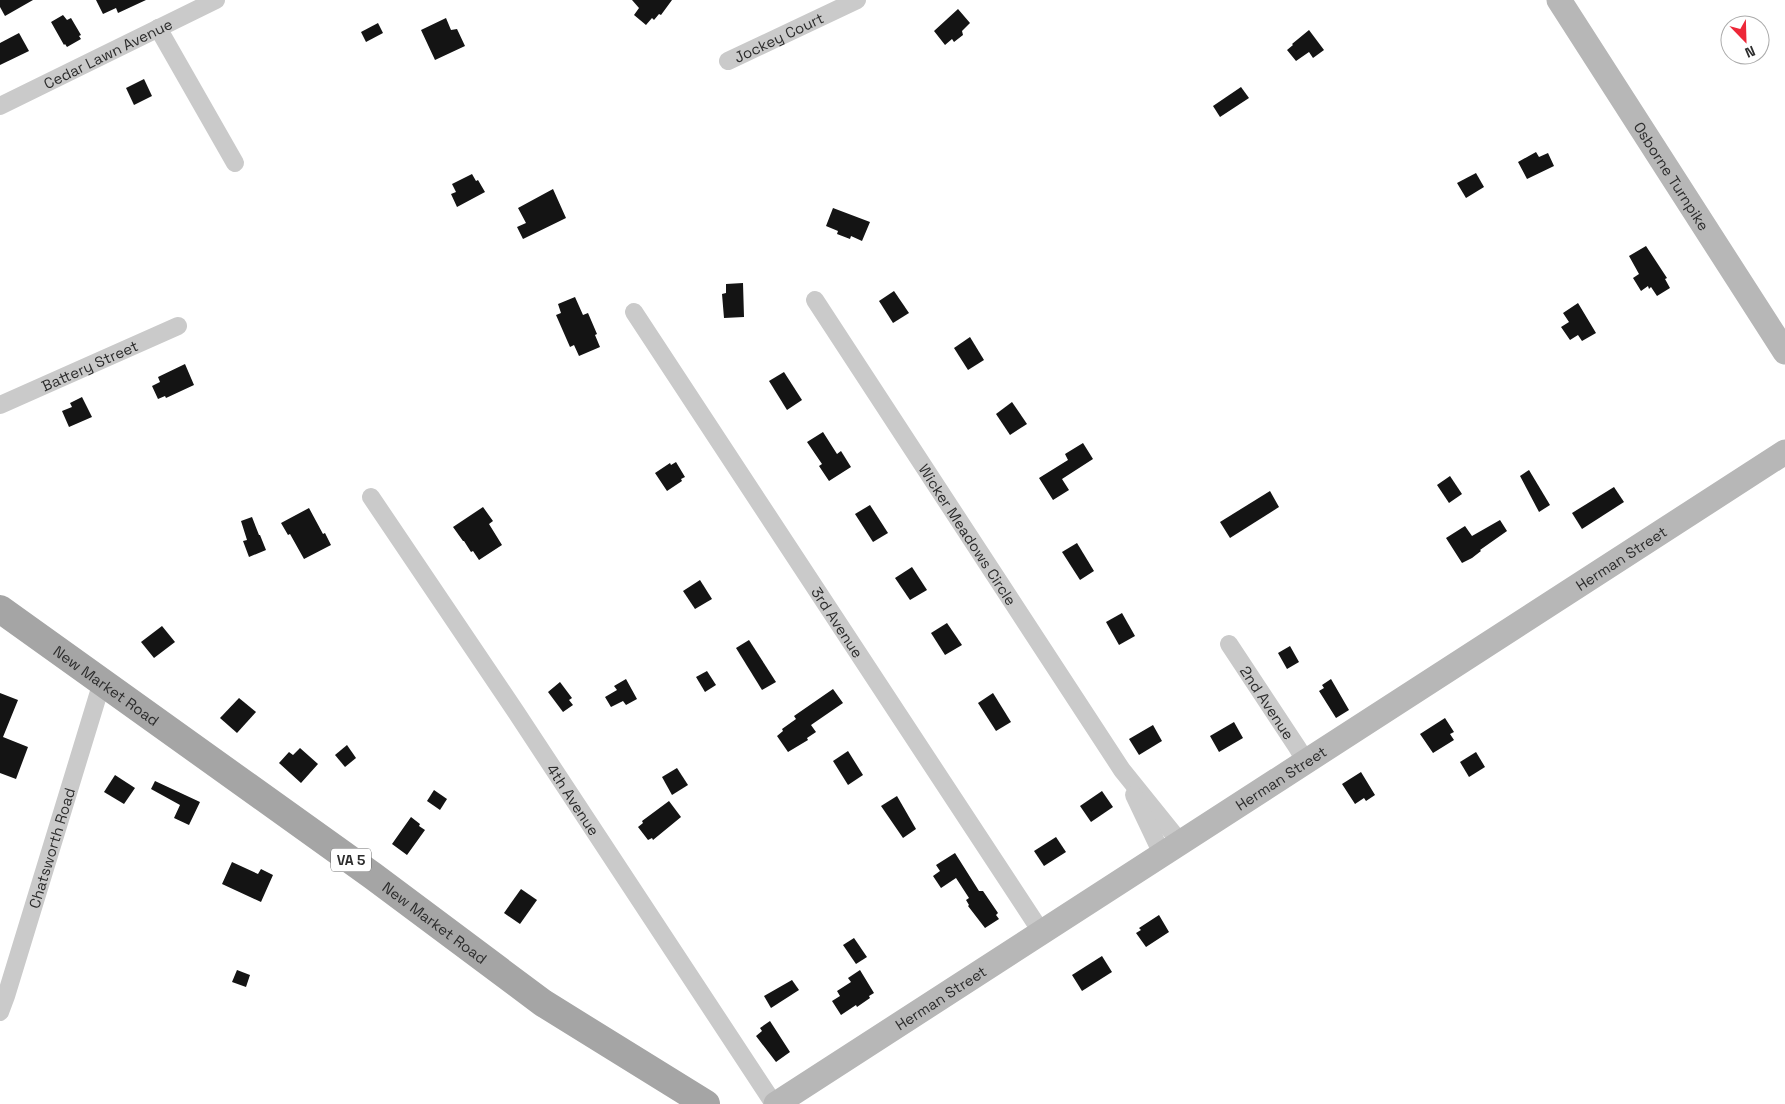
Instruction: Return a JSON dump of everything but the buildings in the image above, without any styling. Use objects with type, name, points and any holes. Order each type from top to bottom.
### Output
[{"type":"main road","name":"New Market Road","points":[[0,609],[373,876],[543,1003],[706,1104]]},
{"type":"street","name":"Cedar Lawn Avenue","points":[[0,106],[216,0]]},
{"type":"street","name":"Jockey Court","points":[[728,60],[857,0]]},
{"type":"street","name":"Osborne Turnpike","points":[[1559,0],[1785,352]]},
{"type":"street","points":[[158,28],[236,163]]},
{"type":"street","name":"Wicker Meadows Circle","points":[[816,300],[1171,848]]},
{"type":"street","name":"3rd Avenue","points":[[634,312],[1042,933]]},
{"type":"street","name":"Battery Street","points":[[0,405],[178,326]]},
{"type":"street","name":"Herman Street","points":[[775,1104],[1785,452]]},
{"type":"street","name":"4th Avenue","points":[[371,497],[516,712],[775,1104]]},
{"type":"street","name":"2nd Avenue","points":[[1229,644],[1306,762]]},
{"type":"street","name":"Chatsworth Road","points":[[0,1012],[102,682]]}]
